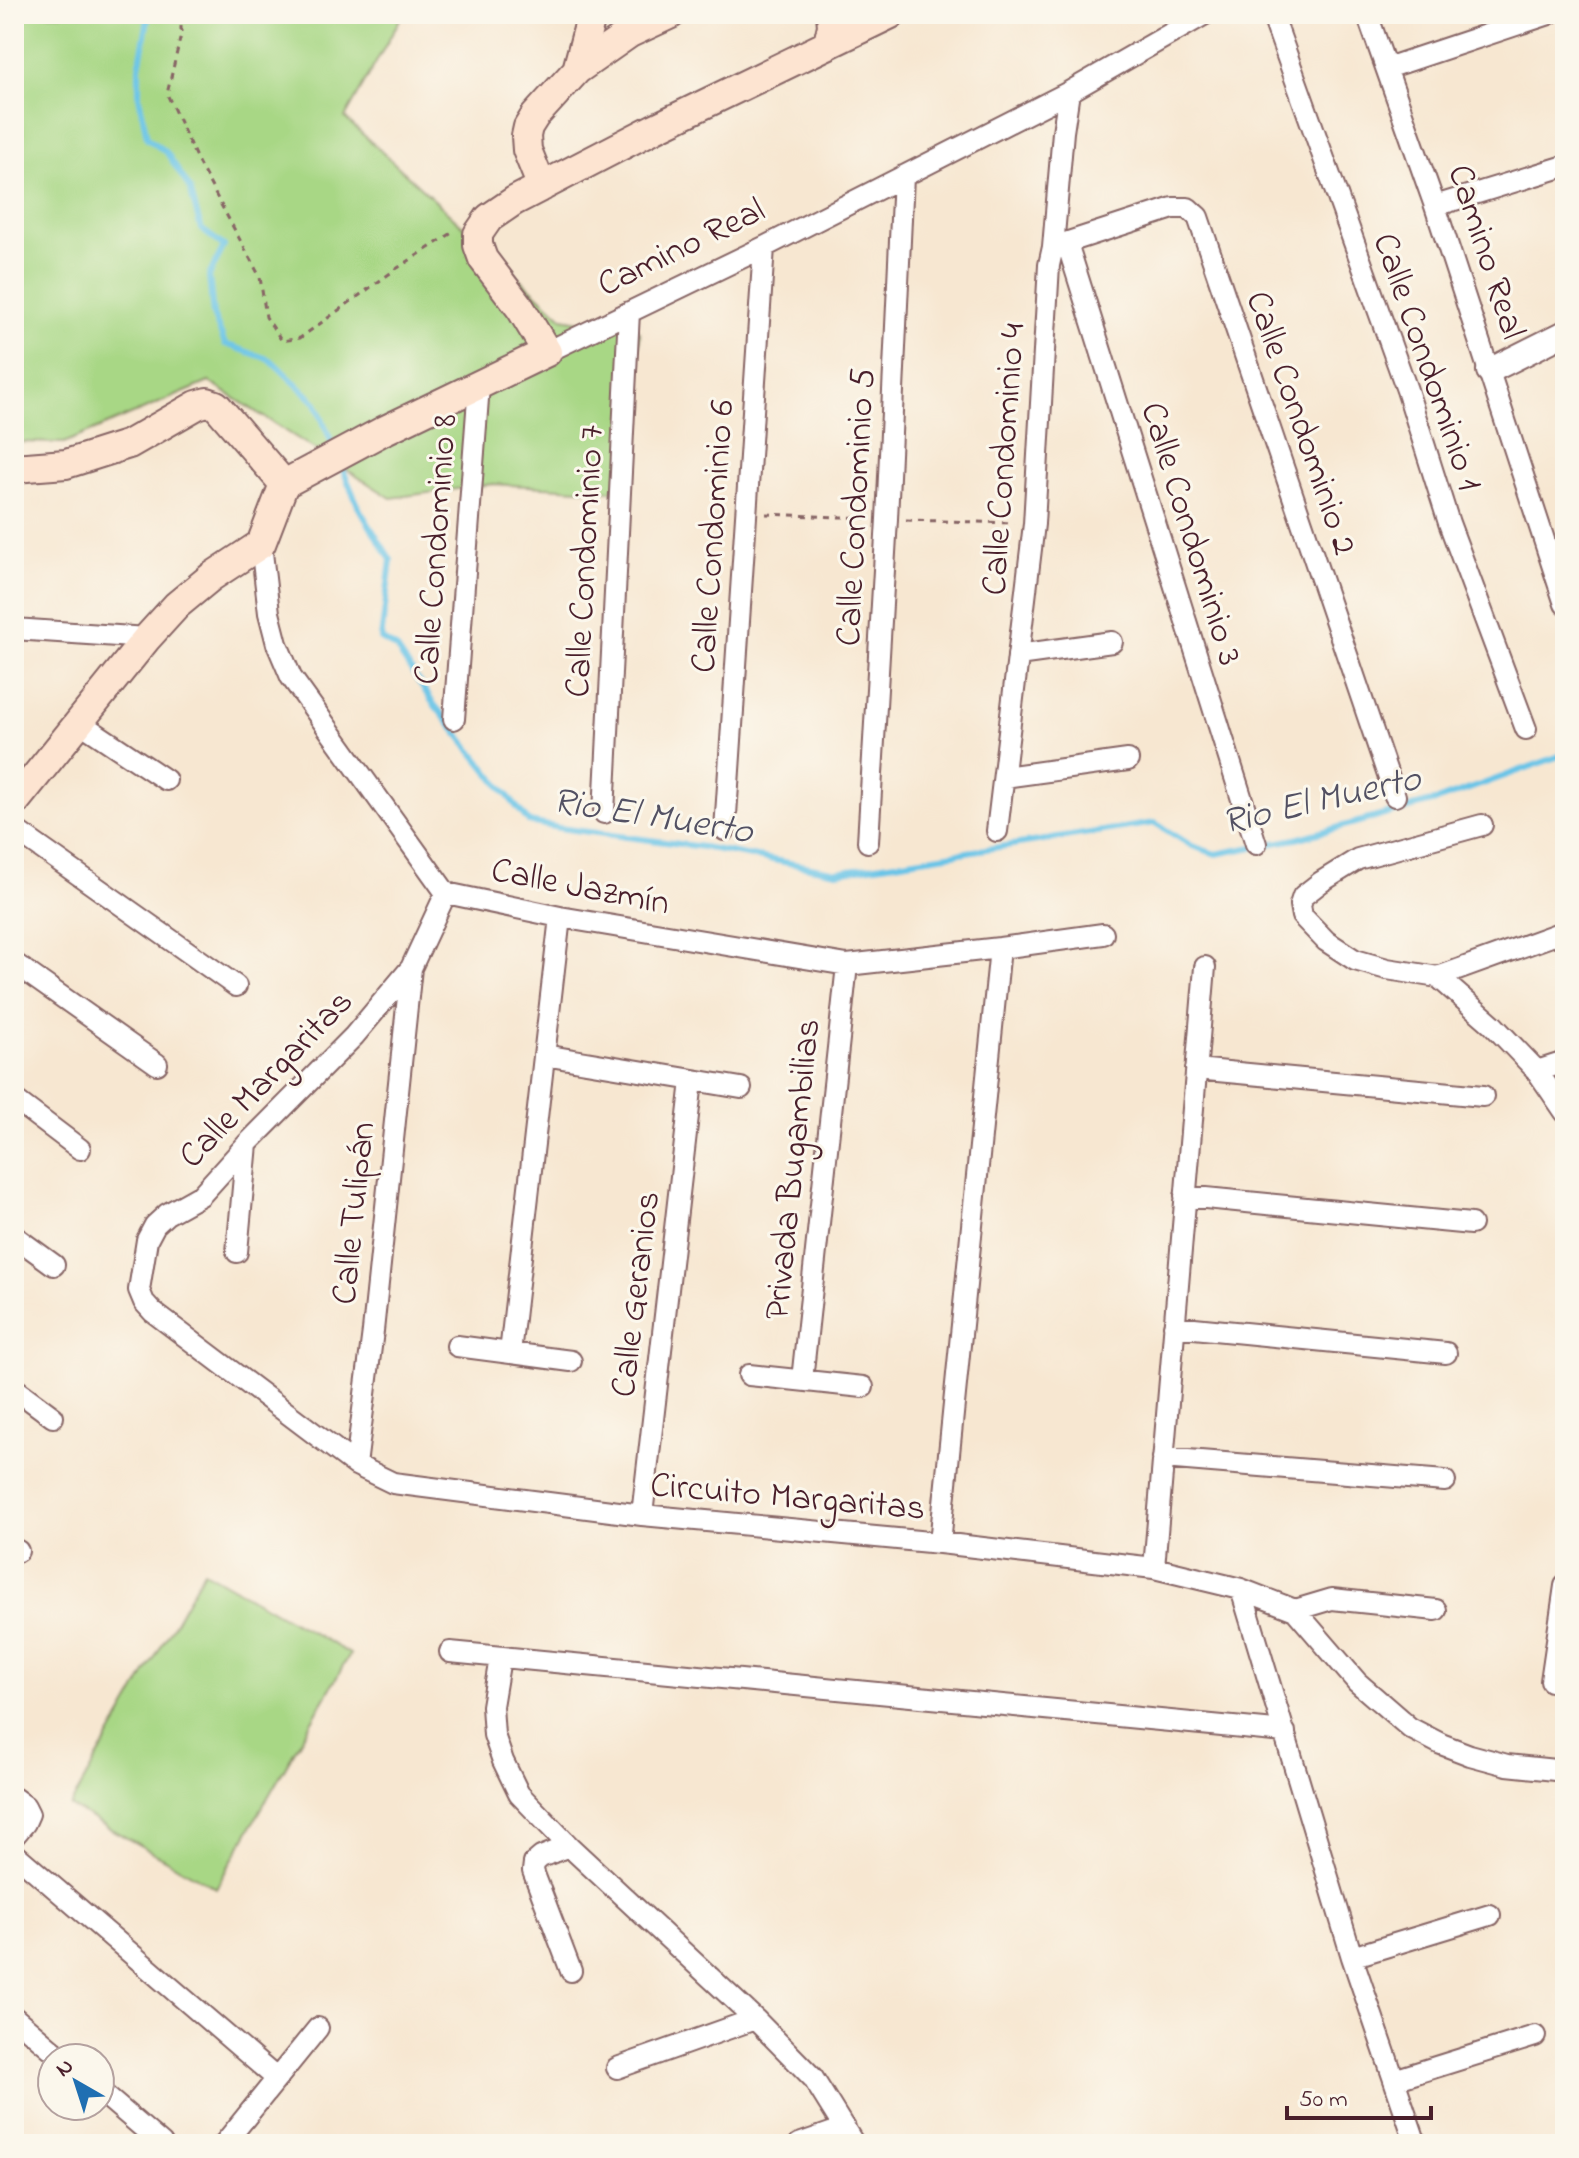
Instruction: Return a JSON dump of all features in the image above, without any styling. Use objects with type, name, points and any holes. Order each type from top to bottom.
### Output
[{"type":"main road","points":[[577,70],[592,14]]},
{"type":"main road","points":[[828,43],[831,14]]},
{"type":"main road","points":[[542,187],[527,150],[528,127],[535,116],[577,70],[604,49],[664,15]]},
{"type":"main road","points":[[547,352],[521,309],[483,259],[478,234],[489,218],[514,201],[886,15]]},
{"type":"main road","name":"Camino Real","points":[[291,481],[383,431],[547,352]]},
{"type":"main road","points":[[14,468],[66,464],[129,444],[207,402],[216,405],[291,481],[261,544],[211,577],[177,605],[14,803]]},
{"type":"street","name":"Camino Real","points":[[547,352],[764,247],[1069,92],[1205,14]]},
{"type":"street","name":"Calle Condominio 1","points":[[1272,14],[1407,390],[1449,523],[1526,729]]},
{"type":"street","name":"Camino Real","points":[[1367,14],[1435,206],[1565,604]]},
{"type":"street","points":[[1387,68],[1549,14]]},
{"type":"street","name":"Calle Condominio 4","points":[[997,831],[1034,524],[1049,265],[1060,245],[1063,132],[1069,92]]},
{"type":"street","points":[[1435,206],[1565,166]]},
{"type":"street","name":"Calle Condominio 5","points":[[868,842],[903,176]]},
{"type":"street","name":"Calle Condominio 2","points":[[1060,245],[1173,208],[1188,208],[1198,217],[1395,796]]},
{"type":"street","name":"Calle Condominio 3","points":[[1060,245],[1256,844]]},
{"type":"street","name":"Calle Condominio 6","points":[[725,830],[764,247]]},
{"type":"street","name":"Calle Condominio 7","points":[[604,813],[629,312]]},
{"type":"street","points":[[1489,371],[1565,333]]},
{"type":"street","name":"Calle Condominio 8","points":[[454,719],[479,385]]},
{"type":"street","name":"Calle Jazmín","points":[[261,544],[269,613],[277,644],[291,677],[446,893],[560,917],[847,965],[1103,934]]},
{"type":"street","points":[[14,629],[147,638]]},
{"type":"street","points":[[1018,655],[1112,642]]},
{"type":"street","points":[[79,722],[166,780]]},
{"type":"street","points":[[1004,777],[1128,760]]},
{"type":"street","points":[[1482,825],[1358,859],[1303,896],[1300,905],[1302,916],[1318,934],[1355,960],[1438,977],[1565,931]]},
{"type":"street","points":[[14,829],[236,986]]},
{"type":"street","name":"Calle Margaritas","points":[[144,1302],[139,1290],[147,1240],[155,1225],[167,1214],[201,1195],[354,1036],[411,968],[446,893]]},
{"type":"street","points":[[510,1353],[560,917]]},
{"type":"street","name":"Circuito Margaritas","points":[[144,1302],[153,1312],[356,1465],[393,1483],[642,1515],[940,1543],[1000,948]]},
{"type":"street","points":[[14,963],[157,1064]]},
{"type":"street","name":"Privada Bugambilias","points":[[802,1380],[847,965]]},
{"type":"street","points":[[1154,1568],[1205,967]]},
{"type":"street","name":"Calle Tulipán","points":[[356,1465],[411,968]]},
{"type":"street","points":[[1438,977],[1492,1024],[1537,1071],[1565,1112]]},
{"type":"street","points":[[544,1055],[741,1088]]},
{"type":"street","points":[[1537,1071],[1565,1062]]},
{"type":"street","points":[[1196,1069],[1483,1096]]},
{"type":"street","name":"Calle Geranios","points":[[642,1515],[692,1081]]},
{"type":"street","points":[[14,1099],[80,1149]]},
{"type":"street","points":[[237,1252],[247,1144]]},
{"type":"street","points":[[1185,1196],[1471,1224]]},
{"type":"street","points":[[14,1236],[54,1265]]},
{"type":"street","points":[[1174,1326],[1446,1353]]},
{"type":"street","points":[[457,1346],[571,1361]]},
{"type":"street","points":[[749,1375],[863,1387]]},
{"type":"street","points":[[14,1388],[53,1417]]},
{"type":"street","points":[[1163,1458],[1445,1481]]},
{"type":"street","points":[[940,1543],[1154,1568],[1241,1589],[1295,1610],[1357,1682],[1410,1728],[1470,1755],[1507,1765],[1565,1771]]},
{"type":"street","points":[[1551,1681],[1565,1586]]},
{"type":"street","points":[[1241,1589],[1352,1957],[1416,2144]]},
{"type":"street","points":[[1295,1610],[1332,1599],[1436,1610]]},
{"type":"street","points":[[450,1652],[1285,1732]]},
{"type":"street","points":[[500,1658],[492,1706],[494,1735],[519,1794],[569,1846],[755,2019],[813,2078],[850,2136],[799,2144]]},
{"type":"street","points":[[1543,1768],[1565,1760]]},
{"type":"street","points":[[14,1798],[25,1806],[29,1814],[14,1836]]},
{"type":"street","points":[[569,1846],[541,1857],[534,1863],[533,1871],[571,1971]]},
{"type":"street","points":[[14,1853],[276,2078]]},
{"type":"street","points":[[1352,1957],[1490,1915]]},
{"type":"street","points":[[14,2017],[43,2042]]},
{"type":"street","points":[[617,2068],[755,2019]]},
{"type":"street","points":[[224,2144],[318,2028]]},
{"type":"street","points":[[1394,2080],[1535,2036]]},
{"type":"street","points":[[116,2105],[162,2144]]},
{"type":"path","points":[[181,14],[181,35],[167,94],[198,162],[260,277],[266,317],[282,341],[300,338],[451,232],[489,218]]},
{"type":"green space","points":[[14,14],[403,14],[345,118],[563,318],[640,332],[630,492],[493,484],[391,498],[209,382],[64,443],[14,442]]},
{"type":"green space","points":[[204,1571],[350,1654],[216,1888],[70,1806]]},
{"type":"waterway","name":"Rio El Muerto","points":[[149,14],[139,67],[139,96],[147,138],[167,153],[190,189],[201,229],[224,246],[209,276],[213,315],[225,344],[271,360],[316,403],[334,449]]},
{"type":"waterway","name":"Rio El Muerto","points":[[340,463],[360,510],[391,560],[381,639],[396,648],[433,703],[529,822],[703,847],[837,872],[1155,823],[1192,846],[1216,854],[1296,839],[1439,800],[1565,754]]}]
